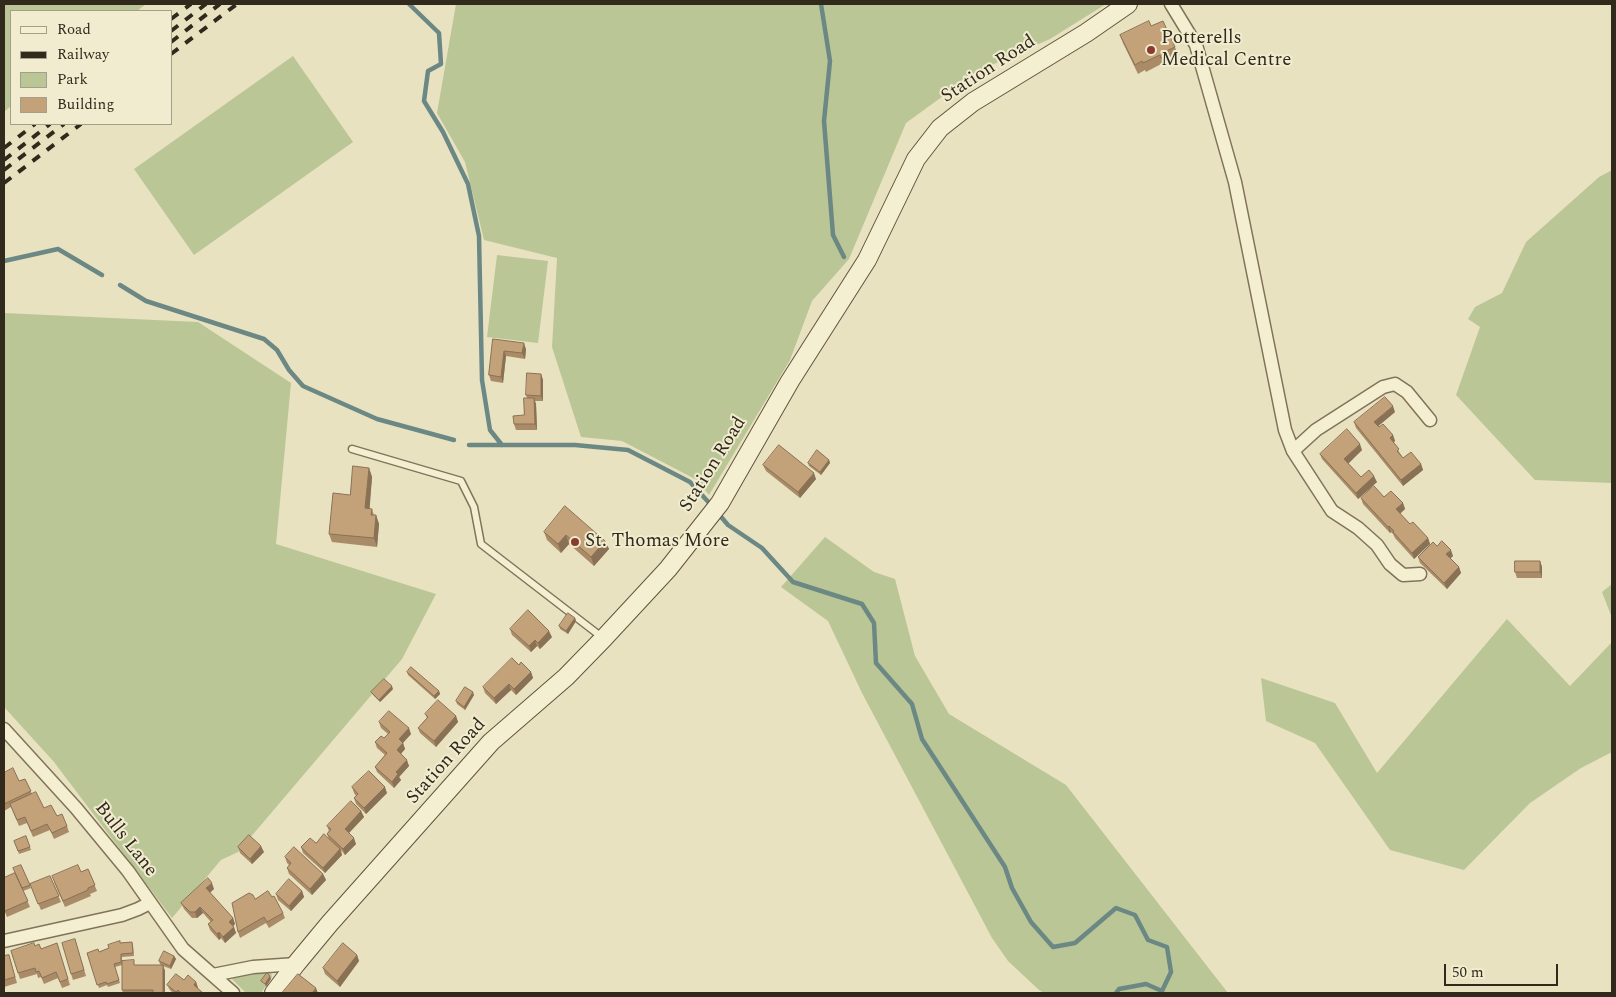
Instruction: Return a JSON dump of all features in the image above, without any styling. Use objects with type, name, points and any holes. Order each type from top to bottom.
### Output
[{"type":"street","name":"Station Road","points":[[274,993],[330,923],[490,742],[566,677],[604,638],[668,569],[716,508],[790,381],[867,260],[916,159],[940,128],[973,102],[1086,33],[1128,4]]},
{"type":"street","points":[[1171,4],[1196,45],[1235,182],[1285,430],[1293,451],[1332,511],[1364,534],[1376,545],[1390,564],[1403,575],[1420,574]]},
{"type":"street","points":[[1293,451],[1316,430],[1383,387],[1395,384],[1407,392],[1430,420]]},
{"type":"street","name":"Bulls Lane","points":[[4,729],[76,808],[128,871],[183,949],[233,993]]},
{"type":"street","points":[[4,941],[122,915],[150,903]]},
{"type":"street","points":[[213,975],[253,967],[296,964]]},
{"type":"lane","points":[[352,449],[461,482],[474,507],[481,544],[604,638]]},
{"type":"green space","points":[[4,4],[146,4],[138,10],[10,10],[10,107],[4,112]]},
{"type":"green space","points":[[456,4],[1106,4],[1050,39],[976,72],[906,123],[849,259],[812,301],[790,360],[709,495],[697,480],[622,441],[581,437],[552,347],[557,258],[484,240],[465,162],[437,113]]},
{"type":"green space","points":[[293,56],[353,142],[194,255],[134,169]]},
{"type":"green space","points":[[1612,170],[1612,483],[1535,480],[1456,395],[1480,327],[1468,319],[1475,307],[1502,293],[1526,242],[1599,177]]},
{"type":"green space","points":[[497,255],[548,261],[538,343],[487,337]]},
{"type":"green space","points":[[4,313],[198,322],[291,383],[276,544],[436,594],[402,659],[238,852],[221,860],[172,918],[54,762],[4,707]]},
{"type":"green space","points":[[825,537],[874,572],[895,579],[915,656],[949,714],[1066,785],[1228,993],[1044,993],[1008,961],[992,938],[862,693],[828,621],[781,587]]},
{"type":"green space","points":[[1612,584],[1612,618],[1602,592]]},
{"type":"green space","points":[[1507,619],[1570,686],[1612,642],[1612,752],[1581,768],[1530,803],[1464,870],[1390,850],[1315,743],[1266,721],[1261,678],[1335,703],[1377,773]]},
{"type":"green space","points":[[271,972],[272,977],[261,993],[246,993],[232,979],[235,975]]},
{"type":"building","name":"Potterells Medical Centre","points":[[1149,21],[1151,26],[1163,21],[1175,47],[1166,51],[1168,55],[1161,58],[1160,55],[1135,65],[1120,35]]},
{"type":"building","points":[[493,339],[524,343],[522,353],[504,351],[501,377],[489,375]]},
{"type":"building","points":[[527,373],[541,374],[541,396],[526,395]]},
{"type":"building","points":[[1385,397],[1393,406],[1374,422],[1379,427],[1383,424],[1393,435],[1390,438],[1399,449],[1397,451],[1403,458],[1411,452],[1421,464],[1401,480],[1354,422]]},
{"type":"building","points":[[524,398],[534,398],[535,424],[514,424],[513,416],[524,415]]},
{"type":"building","points":[[1347,429],[1360,444],[1344,459],[1361,477],[1369,470],[1374,476],[1356,493],[1320,454]]},
{"type":"building","points":[[779,445],[814,473],[798,492],[763,465]]},
{"type":"building","points":[[817,450],[829,460],[820,472],[808,463]]},
{"type":"building","points":[[353,466],[369,468],[365,508],[372,509],[371,515],[376,515],[374,538],[329,534],[333,493],[350,495]]},
{"type":"building","points":[[1374,486],[1384,497],[1391,491],[1403,503],[1396,509],[1410,524],[1413,522],[1428,538],[1412,553],[1394,531],[1361,498]]},
{"type":"building","name":"St. Thomas More","points":[[565,506],[605,541],[591,557],[566,535],[558,544],[544,532]]},
{"type":"building","points":[[1442,541],[1451,550],[1446,554],[1459,567],[1444,583],[1418,557],[1433,542],[1437,546]]},
{"type":"building","points":[[1515,561],[1540,561],[1540,572],[1515,572]]},
{"type":"building","points":[[528,610],[549,631],[538,643],[535,640],[529,646],[510,629]]},
{"type":"building","points":[[568,613],[575,618],[566,631],[559,626]]},
{"type":"building","points":[[512,658],[519,665],[521,662],[531,672],[514,689],[509,684],[494,698],[483,687]]},
{"type":"building","points":[[411,667],[439,691],[434,696],[407,672]]},
{"type":"building","points":[[384,679],[392,686],[379,700],[371,692]]},
{"type":"building","points":[[465,687],[473,692],[464,707],[456,701]]},
{"type":"building","points":[[438,700],[456,716],[434,741],[418,728],[428,717],[425,714]]},
{"type":"building","points":[[389,711],[409,728],[399,739],[403,743],[397,750],[407,760],[396,772],[398,774],[392,782],[375,767],[387,753],[375,742],[381,736],[384,738],[390,732],[379,722]]},
{"type":"building","points":[[13,768],[19,781],[25,779],[31,791],[4,804],[4,773]]},
{"type":"building","points":[[369,771],[385,787],[364,808],[354,798],[358,794],[352,787]]},
{"type":"building","points":[[36,792],[44,808],[51,805],[57,816],[62,814],[67,826],[52,833],[47,824],[31,831],[25,817],[17,820],[10,804]]},
{"type":"building","points":[[351,801],[361,811],[345,829],[354,838],[343,849],[327,834],[331,829],[327,826]]},
{"type":"building","points":[[324,834],[340,849],[323,868],[301,847],[310,838],[316,843]]},
{"type":"building","points":[[249,835],[261,846],[250,859],[238,847]]},
{"type":"building","points":[[26,836],[30,847],[18,851],[14,841]]},
{"type":"building","points":[[294,847],[323,874],[310,889],[287,868],[291,863],[285,857]]},
{"type":"building","points":[[21,865],[30,885],[22,888],[13,868]]},
{"type":"building","points":[[78,865],[81,872],[88,869],[95,885],[63,901],[52,876]]},
{"type":"building","points":[[15,873],[28,901],[5,911],[4,878]]},
{"type":"building","points":[[50,876],[59,896],[38,904],[30,884]]},
{"type":"building","points":[[208,878],[212,883],[206,888],[233,918],[229,922],[234,927],[223,937],[219,932],[217,934],[208,924],[213,920],[200,907],[195,912],[190,912],[181,903]]},
{"type":"building","points":[[289,879],[302,891],[289,906],[276,894]]},
{"type":"building","points":[[268,891],[272,897],[274,896],[283,913],[267,922],[264,917],[238,932],[232,903],[249,893],[255,899]]},
{"type":"building","points":[[75,939],[84,970],[71,974],[62,943]]},
{"type":"building","points":[[120,941],[120,943],[132,942],[133,953],[121,954],[121,962],[114,964],[119,980],[97,985],[87,953],[98,949],[99,952],[109,948],[108,945]]},
{"type":"building","points":[[34,943],[35,946],[39,944],[41,949],[57,943],[68,979],[60,982],[56,972],[42,978],[39,971],[36,972],[35,968],[18,973],[11,951]]},
{"type":"building","points":[[343,943],[357,955],[337,981],[323,968]]},
{"type":"building","points":[[164,951],[174,956],[170,966],[159,961]]},
{"type":"building","points":[[9,955],[15,977],[4,980],[4,956]]},
{"type":"building","points":[[134,960],[134,965],[163,965],[163,993],[153,993],[153,990],[122,990],[122,961]]},
{"type":"building","points":[[267,973],[270,976],[265,984],[261,981]]},
{"type":"building","points":[[176,974],[184,980],[188,975],[196,982],[194,985],[203,993],[181,993],[178,990],[176,992],[167,985]]},
{"type":"building","points":[[298,974],[316,988],[312,993],[282,993]]},
{"type":"waterway","points":[[409,4],[439,33],[441,64],[428,71],[424,101],[443,132],[468,184],[479,236],[482,380],[490,430],[502,445]]},
{"type":"waterway","points":[[821,4],[830,61],[824,121],[833,235],[844,257]]},
{"type":"waterway","points":[[4,261],[58,249],[102,275]]},
{"type":"waterway","points":[[120,285],[146,301],[264,339],[277,350],[289,370],[303,386],[377,419],[454,440]]},
{"type":"waterway","points":[[469,445],[575,445],[628,450],[690,482],[712,506]]},
{"type":"waterway","points":[[717,512],[728,525],[762,548],[793,582],[862,604],[874,623],[876,663],[912,704],[922,739],[1005,867],[1012,888],[1031,922],[1053,947],[1075,943],[1116,908],[1135,915],[1148,940],[1167,947],[1171,972],[1162,991],[1146,984],[1119,989],[1116,993]]},
{"type":"railway","points":[[172,18],[191,4]]},
{"type":"railway","points":[[172,30],[206,4]]},
{"type":"railway","points":[[172,41],[220,4]]},
{"type":"railway","points":[[172,53],[237,4]]},
{"type":"railway","points":[[4,148],[34,125]]},
{"type":"railway","points":[[4,160],[49,125]]},
{"type":"railway","points":[[4,170],[63,125]]},
{"type":"railway","points":[[4,183],[80,125]]},
{"type":"place","name":"Potterells Medical Centre","points":[[1151,50]]},
{"type":"place","name":"St. Thomas More","points":[[575,542]]}]
